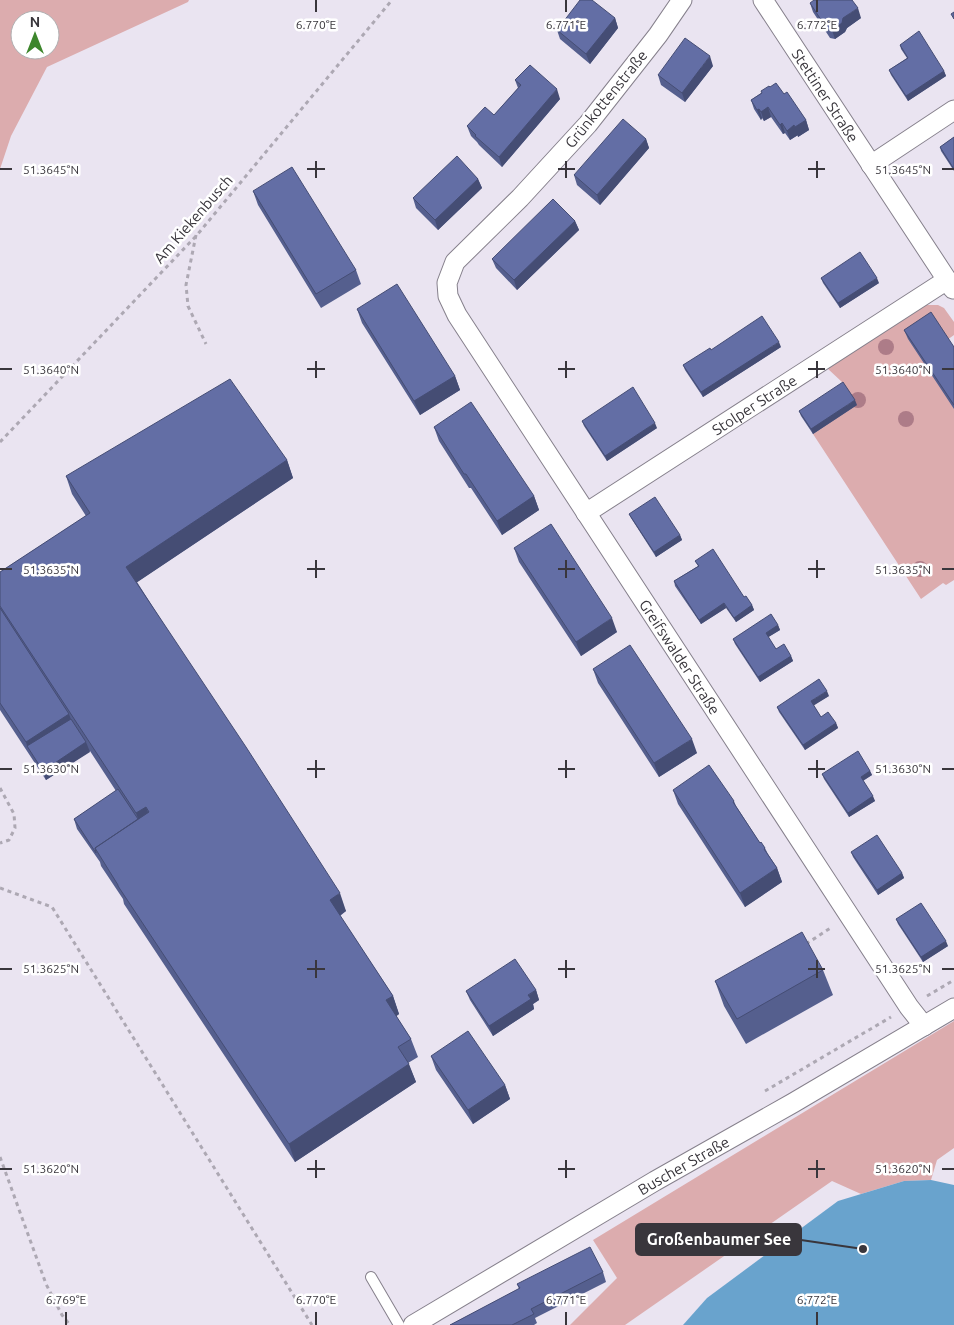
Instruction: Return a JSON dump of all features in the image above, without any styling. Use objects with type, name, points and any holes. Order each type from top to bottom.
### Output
[{"type":"street","name":"Grünkottenstraße","points":[[447,283],[455,262],[520,198],[588,124],[658,35],[682,0]]},
{"type":"street","name":"Stettiner Straße","points":[[763,0],[950,285]]},
{"type":"street","points":[[871,165],[954,110]]},
{"type":"street","name":"Greifswalder Straße","points":[[447,283],[448,296],[457,315],[909,1007],[924,1026]]},
{"type":"street","name":"Stolper Straße","points":[[586,513],[950,285]]},
{"type":"street","name":"Buscher Straße","points":[[413,1325],[655,1181],[954,1008]]},
{"type":"lane","points":[[370,1277],[399,1325]]},
{"type":"path","name":"Am Kiekenbusch","points":[[0,442],[197,235],[392,0]]},
{"type":"path","points":[[197,235],[186,285],[188,306],[206,344]]},
{"type":"path","points":[[0,788],[14,814],[15,828],[9,840],[0,843]]},
{"type":"path","points":[[0,888],[52,907],[312,1325]]},
{"type":"path","points":[[801,947],[849,915]]},
{"type":"path","points":[[0,1157],[46,1284],[62,1315],[70,1325]]},
{"type":"shaded area","points":[[0,0],[189,0],[47,67],[11,136],[0,169]]},
{"type":"shaded area","points":[[925,305],[938,305],[944,308],[954,322],[954,335],[947,340],[954,409],[954,580],[946,585],[943,583],[921,599],[813,434],[856,405],[842,382],[827,368]]},
{"type":"shaded area","points":[[954,1021],[954,1148],[937,1160],[931,1180],[904,1181],[861,1194],[832,1181],[625,1325],[570,1325],[617,1278],[593,1240]]},
{"type":"water","points":[[931,1180],[954,1185],[954,1325],[683,1325],[707,1298],[838,1201],[904,1181]]},
{"type":"building","points":[[580,0],[592,0],[615,18],[586,54],[557,30]]},
{"type":"building","points":[[814,0],[852,0],[858,8],[843,18],[842,23],[832,30],[827,29],[810,3]]},
{"type":"building","points":[[919,31],[944,71],[906,96],[889,70],[908,58],[900,45]]},
{"type":"building","points":[[685,38],[710,56],[682,93],[658,75]]},
{"type":"building","points":[[530,65],[557,89],[499,157],[475,136],[467,126],[485,107],[494,115],[521,85],[515,80]]},
{"type":"building","points":[[776,83],[784,94],[787,92],[806,120],[795,127],[794,125],[787,131],[782,123],[780,125],[768,107],[761,112],[759,109],[757,110],[751,100],[762,93],[761,91]]},
{"type":"building","points":[[623,119],[646,139],[597,195],[574,175]]},
{"type":"building","points":[[954,137],[954,169],[940,147]]},
{"type":"building","points":[[457,156],[478,179],[435,220],[413,198]]},
{"type":"building","points":[[292,167],[356,270],[316,294],[253,191]]},
{"type":"building","points":[[553,199],[575,221],[514,280],[492,259]]},
{"type":"building","points":[[860,252],[877,278],[838,303],[821,278]]},
{"type":"building","points":[[397,284],[455,376],[414,401],[357,309]]},
{"type":"building","points":[[931,312],[954,347],[954,405],[904,330]]},
{"type":"building","points":[[762,316],[779,342],[701,392],[683,365],[710,348],[711,350]]},
{"type":"building","points":[[230,379],[287,460],[126,567],[246,747],[340,893],[330,900],[393,996],[386,1000],[411,1039],[398,1047],[409,1064],[289,1144],[118,886],[95,848],[149,812],[146,807],[136,813],[0,606],[0,572],[90,513],[66,476]]},
{"type":"building","points":[[843,382],[855,400],[811,429],[799,411]]},
{"type":"building","points":[[633,387],[655,423],[605,456],[582,421]]},
{"type":"building","points":[[471,402],[534,496],[497,521],[434,427]]},
{"type":"building","points":[[655,497],[680,535],[654,552],[629,514]]},
{"type":"building","points":[[551,524],[612,618],[576,642],[514,548]]},
{"type":"building","points":[[713,549],[744,597],[746,596],[752,605],[734,618],[724,603],[699,620],[674,581],[699,566],[695,561]]},
{"type":"building","points":[[0,608],[69,714],[26,742],[0,703]]},
{"type":"building","points":[[771,614],[778,625],[766,633],[776,649],[784,644],[791,656],[758,677],[733,639]]},
{"type":"building","points":[[630,645],[692,739],[654,763],[593,669]]},
{"type":"building","points":[[819,679],[827,691],[811,701],[821,717],[828,712],[836,723],[803,745],[777,707]]},
{"type":"building","points":[[71,719],[86,742],[43,771],[27,746]]},
{"type":"building","points":[[858,751],[870,771],[861,777],[873,796],[848,813],[822,774]]},
{"type":"building","points":[[709,765],[777,868],[740,893],[673,790]]},
{"type":"building","points":[[118,789],[138,819],[95,848],[96,853],[74,819]]},
{"type":"building","points":[[877,835],[902,873],[877,890],[851,852]]},
{"type":"building","points":[[921,903],[946,941],[921,957],[896,919]]},
{"type":"building","points":[[802,932],[823,970],[737,1019],[715,981]]},
{"type":"building","points":[[515,959],[536,990],[528,995],[531,999],[489,1026],[466,991]]},
{"type":"building","points":[[468,1031],[505,1085],[468,1110],[431,1056]]},
{"type":"building","points":[[590,1247],[603,1272],[531,1309],[534,1314],[512,1325],[450,1325],[520,1288],[517,1284]]},
{"type":"place","name":"Großenbaumer See","points":[[863,1249]]}]
